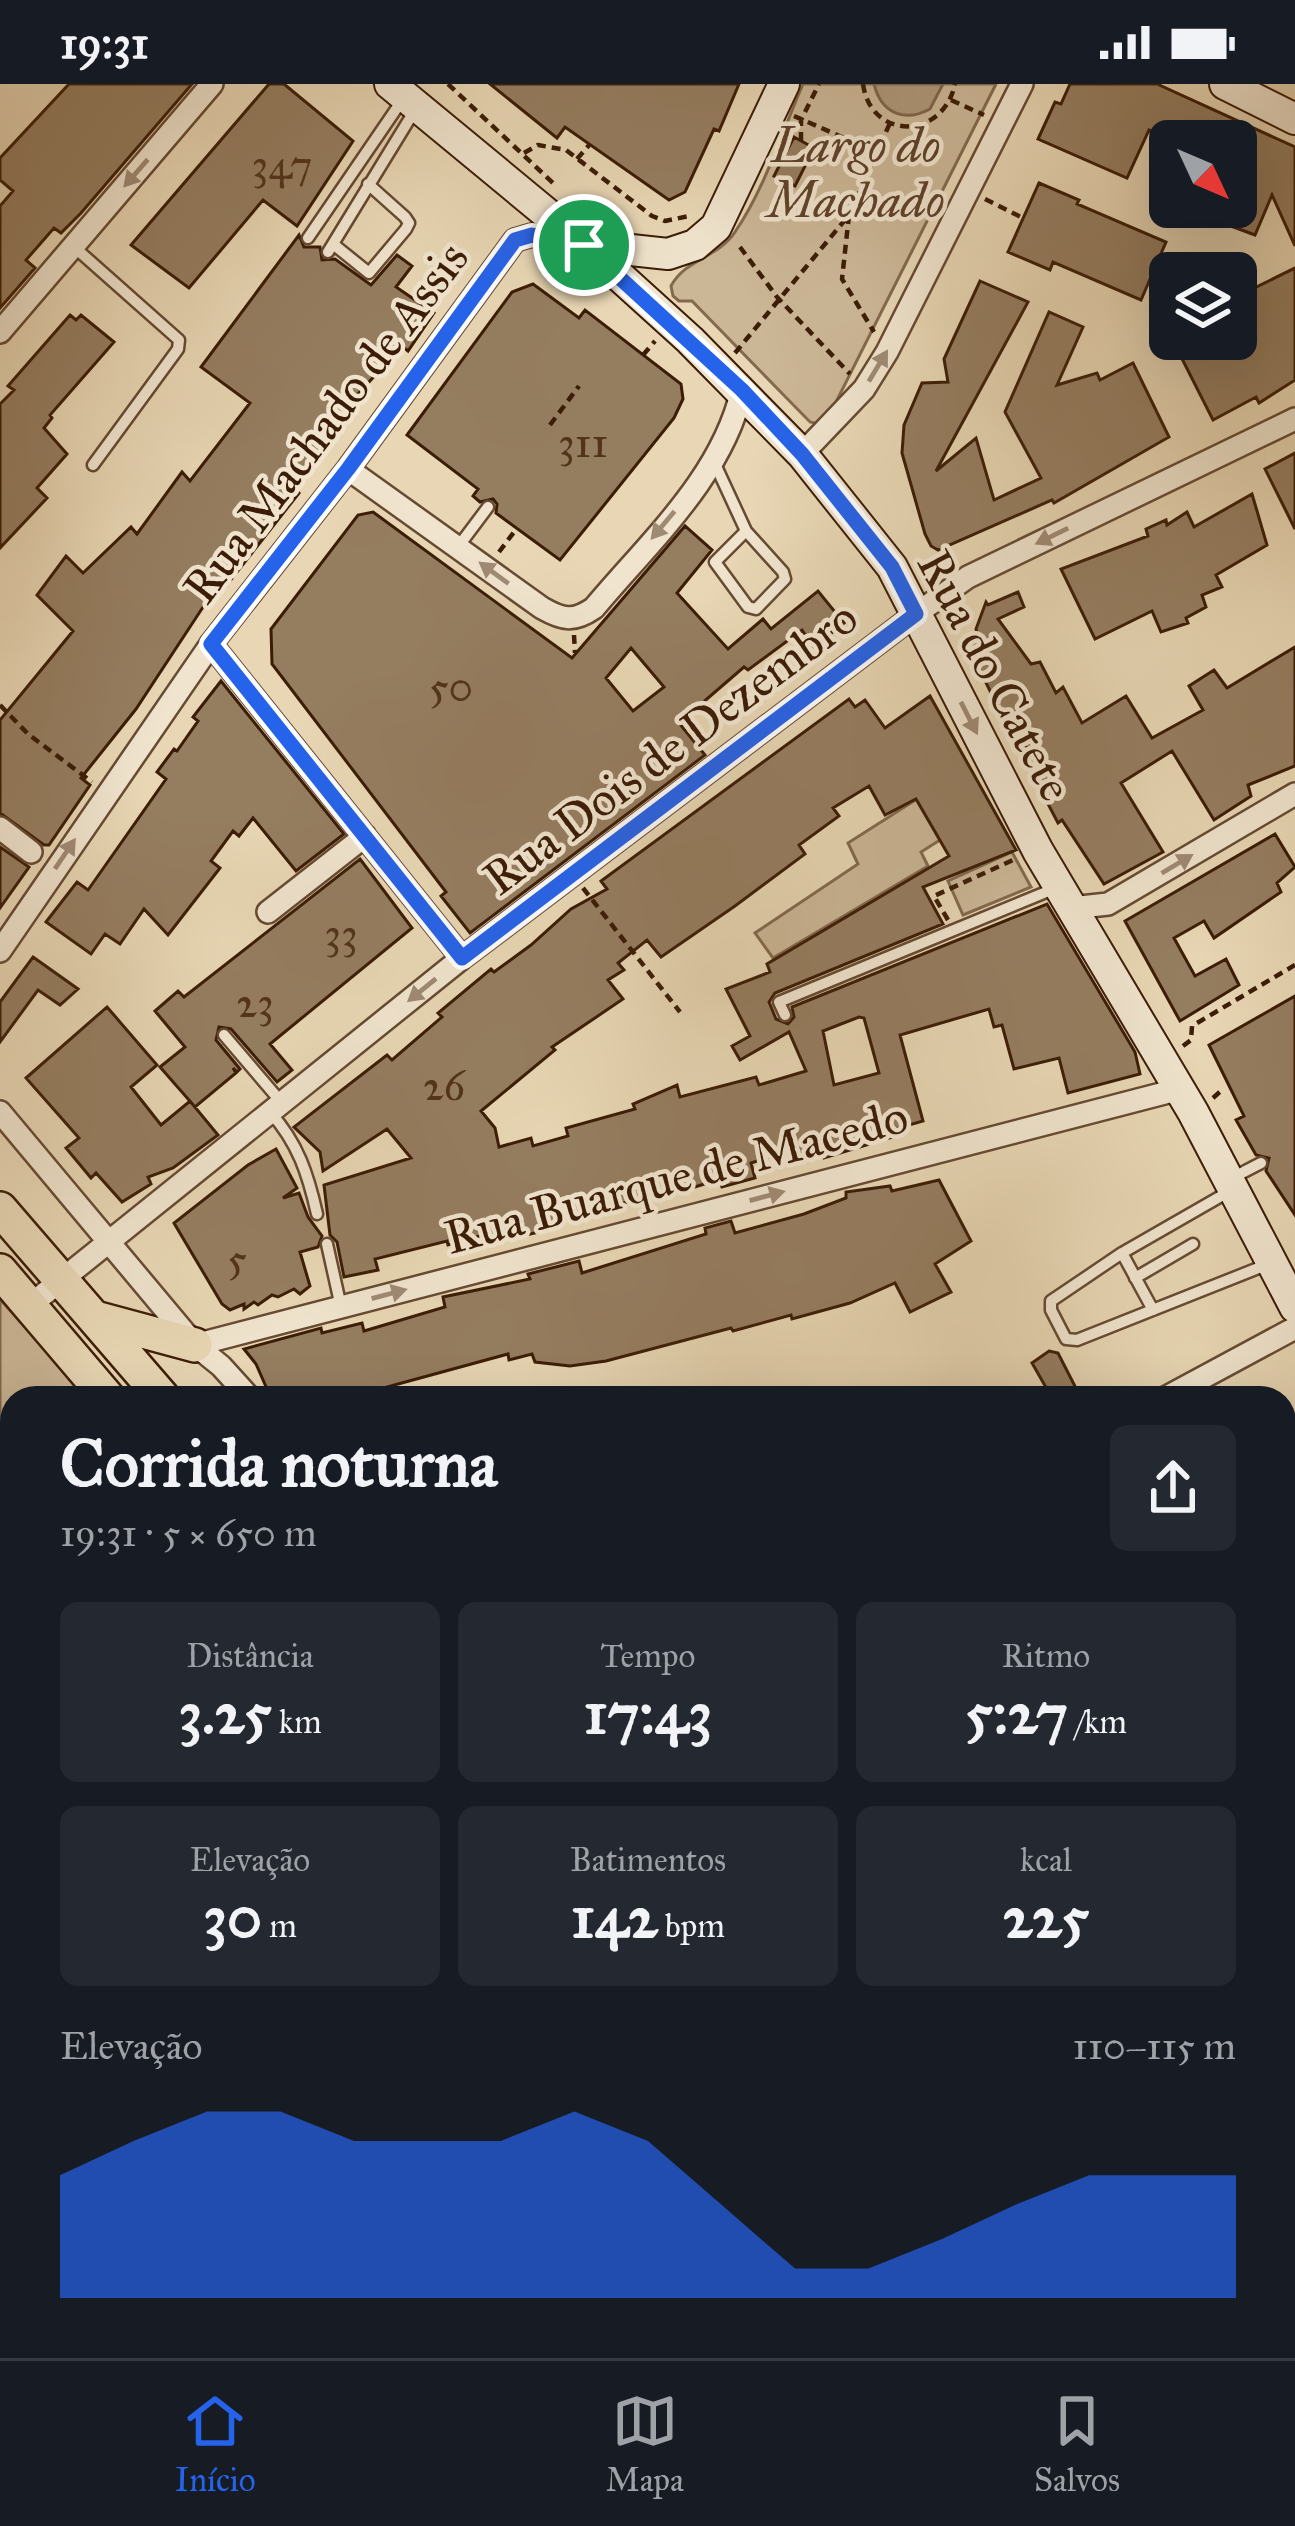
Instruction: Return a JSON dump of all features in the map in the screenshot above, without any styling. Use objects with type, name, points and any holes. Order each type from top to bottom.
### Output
[{"type":"main road","points":[[1245,88],[1295,118]]},
{"type":"main road","name":"Rua do Catete","points":[[404,96],[584,245],[731,381],[802,454],[892,567],[1038,851],[1180,1089],[1295,1307]]},
{"type":"main road","points":[[584,245],[668,254],[695,244],[716,227],[786,103]]},
{"type":"main road","points":[[0,1209],[153,1386]]},
{"type":"main road","points":[[0,1271],[98,1386]]},
{"type":"main road","points":[[95,1318],[195,1345]]},
{"type":"street","points":[[0,332],[212,84]]},
{"type":"street","points":[[802,454],[864,388],[887,352],[1022,84]]},
{"type":"street","name":"Rua Machado de Assis","points":[[0,951],[211,644],[348,469],[515,240],[532,235],[584,245]]},
{"type":"street","points":[[348,469],[559,618],[573,619],[594,608],[715,464],[736,418],[731,381]]},
{"type":"street","name":"Rua Dois de Dezembro","points":[[29,1306],[462,958],[968,577],[1295,418]]},
{"type":"street","points":[[211,644],[462,958]]},
{"type":"street","points":[[1065,897],[1108,904],[1295,794]]},
{"type":"street","points":[[0,828],[31,852]]},
{"type":"street","points":[[268,912],[365,836]]},
{"type":"street","name":"Rua Buarque de Macedo","points":[[195,1345],[1180,1089]]},
{"type":"street","points":[[0,1112],[195,1345],[239,1386]]},
{"type":"street","points":[[1187,1386],[1295,1328]]},
{"type":"lane","points":[[368,184],[410,223],[369,273],[330,248],[368,184],[404,96]]},
{"type":"lane","points":[[308,238],[404,96]]},
{"type":"lane","points":[[74,246],[179,340],[178,350],[93,465]]},
{"type":"lane","points":[[715,464],[746,531],[785,579],[756,609],[748,607],[716,562],[746,531]]},
{"type":"lane","points":[[458,547],[488,507]]},
{"type":"lane","points":[[785,1016],[779,1002],[953,930],[1065,897]]},
{"type":"lane","points":[[224,1035],[290,1135],[307,1171],[316,1214]]},
{"type":"lane","points":[[1261,1162],[1051,1301],[1051,1310],[1066,1339],[1077,1340],[1273,1262]]},
{"type":"lane","points":[[327,1244],[341,1306]]},
{"type":"lane","points":[[1135,1278],[1192,1244]]},
{"type":"lane","points":[[1121,1252],[1153,1310]]},
{"type":"path","points":[[448,84],[562,193]]},
{"type":"path","points":[[786,103],[819,84]]},
{"type":"path","points":[[863,84],[869,106],[890,123],[920,126],[944,111],[955,84]]},
{"type":"path","points":[[951,100],[1002,124]]},
{"type":"path","points":[[786,103],[801,141]]},
{"type":"path","points":[[786,103],[876,152]]},
{"type":"path","points":[[731,381],[777,297],[848,214],[890,123]]},
{"type":"path","points":[[577,159],[590,144]]},
{"type":"path","points":[[527,149],[558,147],[659,220],[697,215],[660,228]]},
{"type":"path","points":[[998,205],[1024,218]]},
{"type":"path","points":[[848,214],[842,280],[887,352]]},
{"type":"path","points":[[740,247],[777,297],[864,388]]},
{"type":"path","points":[[550,425],[579,386]]},
{"type":"path","points":[[487,568],[517,528]]},
{"type":"path","points":[[0,705],[28,734],[106,793]]},
{"type":"path","points":[[953,930],[934,896],[1038,851]]},
{"type":"path","points":[[573,874],[680,1012]]},
{"type":"path","points":[[1163,1059],[1191,1040],[1192,1026],[1295,965]]},
{"type":"green space","name":"Largo do Machado","points":[[803,84],[996,84],[828,418],[819,424],[810,422],[692,301],[673,296],[671,286],[735,232],[764,178]]},
{"type":"green space","points":[[917,799],[940,840],[921,852],[928,866],[773,958],[755,933],[858,864],[848,843]]},
{"type":"green space","points":[[1012,852],[1031,887],[963,915],[948,881]]},
{"type":"green space","points":[[0,1299],[77,1386],[0,1386]]},
{"type":"shaded area","points":[[874,84],[943,84],[930,109],[903,115],[882,102]]},
{"type":"building","points":[[69,84],[192,84],[81,213],[61,233],[54,228],[26,260],[35,268],[0,308],[0,206],[13,191],[0,180],[0,158]]},
{"type":"building","points":[[269,84],[284,84],[353,141],[297,226],[263,200],[189,288],[131,245]]},
{"type":"building","points":[[490,84],[739,84],[685,192],[669,200],[565,127],[557,138]]},
{"type":"building","points":[[1070,84],[1157,84],[1236,120],[1149,120],[1127,178],[1038,139],[1055,102],[1061,104]]},
{"type":"building","points":[[1257,130],[1295,147],[1295,246],[1272,195],[1255,235],[1236,228],[1257,228]]},
{"type":"building","points":[[794,137],[814,148],[795,186],[774,176]]},
{"type":"building","points":[[1039,183],[1166,242],[1162,252],[1149,252],[1149,281],[1141,300],[1053,262],[1050,270],[1008,252]]},
{"type":"building","points":[[299,235],[304,247],[320,247],[322,260],[335,259],[371,285],[397,255],[412,266],[396,287],[434,313],[408,351],[402,346],[358,394],[318,454],[290,484],[299,493],[211,605],[207,601],[136,709],[81,778],[90,785],[49,845],[44,845],[0,813],[0,720],[73,631],[37,595],[66,556],[83,573],[131,527],[137,534],[182,472],[190,481],[250,403],[201,367]]},
{"type":"building","points":[[1295,268],[1295,380],[1259,403],[1256,397],[1213,420],[1183,360],[1257,360],[1257,287]]},
{"type":"building","points":[[980,281],[1028,302],[936,471],[976,438],[994,500],[1041,478],[1005,412],[1049,312],[1083,327],[1057,385],[1097,373],[1100,380],[1133,363],[1169,437],[1054,503],[938,550],[925,534],[902,453],[904,425],[922,383],[948,382],[944,359]]},
{"type":"building","points":[[533,284],[579,318],[585,310],[681,384],[683,399],[674,418],[560,560],[496,513],[493,499],[480,502],[473,496],[478,489],[407,435],[512,292]]},
{"type":"building","points":[[70,315],[76,320],[81,315],[114,342],[50,415],[44,428],[67,454],[37,488],[47,498],[0,548],[0,404],[14,390],[8,386]]},
{"type":"building","points":[[1295,453],[1295,529],[1265,469]]},
{"type":"building","points":[[1252,494],[1267,545],[1216,575],[1222,587],[1202,595],[1206,607],[1186,618],[1188,623],[1161,632],[1152,611],[1095,639],[1061,569],[1148,536],[1146,529],[1166,520],[1167,525],[1187,512],[1194,527]]},
{"type":"building","points":[[373,512],[572,658],[685,526],[712,550],[677,593],[728,649],[763,619],[771,629],[818,591],[844,623],[814,647],[802,630],[748,670],[744,667],[679,723],[705,755],[470,933],[441,896],[446,892],[272,664],[271,629],[358,515]],"holes":[[[631,648],[664,687],[633,711],[606,678]]]},
{"type":"building","points":[[1018,592],[1024,607],[998,619],[1031,664],[1040,662],[1056,693],[1063,687],[1082,723],[1126,696],[1152,738],[1203,710],[1189,686],[1214,670],[1227,688],[1295,647],[1295,766],[1248,785],[1251,796],[1214,820],[1172,751],[1121,783],[1163,852],[1104,884],[1062,820],[1058,823],[1024,758],[1031,754],[992,695],[967,644],[979,640],[976,629],[986,602]]},
{"type":"building","points":[[221,681],[344,834],[296,871],[253,818],[239,836],[233,831],[211,861],[220,868],[168,935],[144,909],[120,944],[105,934],[91,954],[46,922],[77,882],[88,890],[166,779],[157,772],[177,751],[198,721],[193,717]]},
{"type":"building","points":[[930,696],[1016,850],[923,887],[943,924],[775,993],[769,1002],[776,1019],[788,1024],[794,1017],[792,1007],[1047,904],[1135,1052],[1140,1074],[1068,1093],[1059,1058],[1014,1069],[1002,1025],[994,1027],[989,1009],[900,1035],[923,1121],[895,1129],[896,1136],[824,1158],[821,1149],[790,1156],[789,1151],[751,1163],[755,1178],[722,1187],[720,1179],[671,1191],[554,1221],[556,1228],[522,1236],[519,1225],[448,1245],[447,1241],[375,1259],[378,1270],[344,1277],[337,1242],[330,1235],[324,1185],[411,1158],[387,1129],[323,1171],[320,1152],[294,1127],[387,1055],[392,1060],[491,969],[494,972],[571,909],[607,889],[601,881],[849,699],[855,707],[865,700],[885,728]],"holes":[[[869,786],[885,815],[916,799],[949,856],[767,964],[770,972],[726,989],[750,1036],[732,1046],[740,1060],[789,1032],[806,1071],[759,1085],[756,1077],[680,1097],[677,1085],[633,1104],[635,1109],[566,1128],[568,1136],[533,1146],[531,1138],[499,1147],[495,1128],[481,1111],[555,1050],[552,1047],[623,999],[608,980],[624,970],[618,963],[647,940],[661,957],[735,906],[805,854],[799,845],[839,816],[833,808]],[[864,1018],[879,1073],[834,1085],[823,1031]]]},
{"type":"building","points":[[1275,834],[1295,867],[1277,883],[1281,892],[1214,938],[1204,921],[1174,938],[1195,976],[1226,959],[1239,985],[1180,1021],[1125,921]]},
{"type":"building","points":[[0,847],[29,867],[0,908]]},
{"type":"building","points":[[360,859],[412,928],[270,1044],[292,1070],[277,1082],[231,1029],[219,1027],[216,1040],[240,1069],[233,1068],[236,1073],[195,1107],[160,1067],[185,1047],[155,1011],[178,991],[184,997]]},
{"type":"building","points":[[33,957],[78,989],[60,1005],[38,990],[0,1042],[0,1002]]},
{"type":"building","points":[[1295,996],[1295,1215],[1266,1171],[1269,1158],[1256,1155],[1236,1120],[1244,1116],[1209,1045]]},
{"type":"building","points":[[107,1007],[157,1065],[131,1087],[161,1125],[190,1101],[218,1135],[173,1168],[148,1177],[151,1184],[122,1202],[96,1173],[91,1178],[66,1148],[79,1138],[26,1078]]},
{"type":"building","points":[[276,1149],[297,1188],[283,1198],[299,1193],[322,1236],[318,1247],[300,1252],[310,1286],[300,1294],[294,1289],[258,1305],[254,1302],[230,1310],[174,1223]]},
{"type":"building","points":[[939,1180],[971,1241],[935,1264],[951,1292],[910,1312],[895,1283],[850,1303],[792,1319],[791,1315],[731,1328],[606,1361],[570,1366],[535,1362],[532,1354],[509,1360],[508,1354],[391,1386],[266,1386],[244,1349],[321,1328],[322,1333],[362,1323],[364,1331],[445,1307],[443,1297],[530,1279],[528,1274],[579,1261],[582,1273],[706,1234],[705,1228],[731,1221],[735,1233],[804,1214],[846,1198],[846,1192],[890,1186],[892,1191]]},
{"type":"building","points":[[1049,1351],[1058,1353],[1075,1386],[1045,1386],[1032,1363]]},
{"type":"route","points":[[532,235],[584,245],[690,340],[802,454],[892,567],[916,614],[462,958],[211,644],[348,469],[515,240],[532,235]]}]
